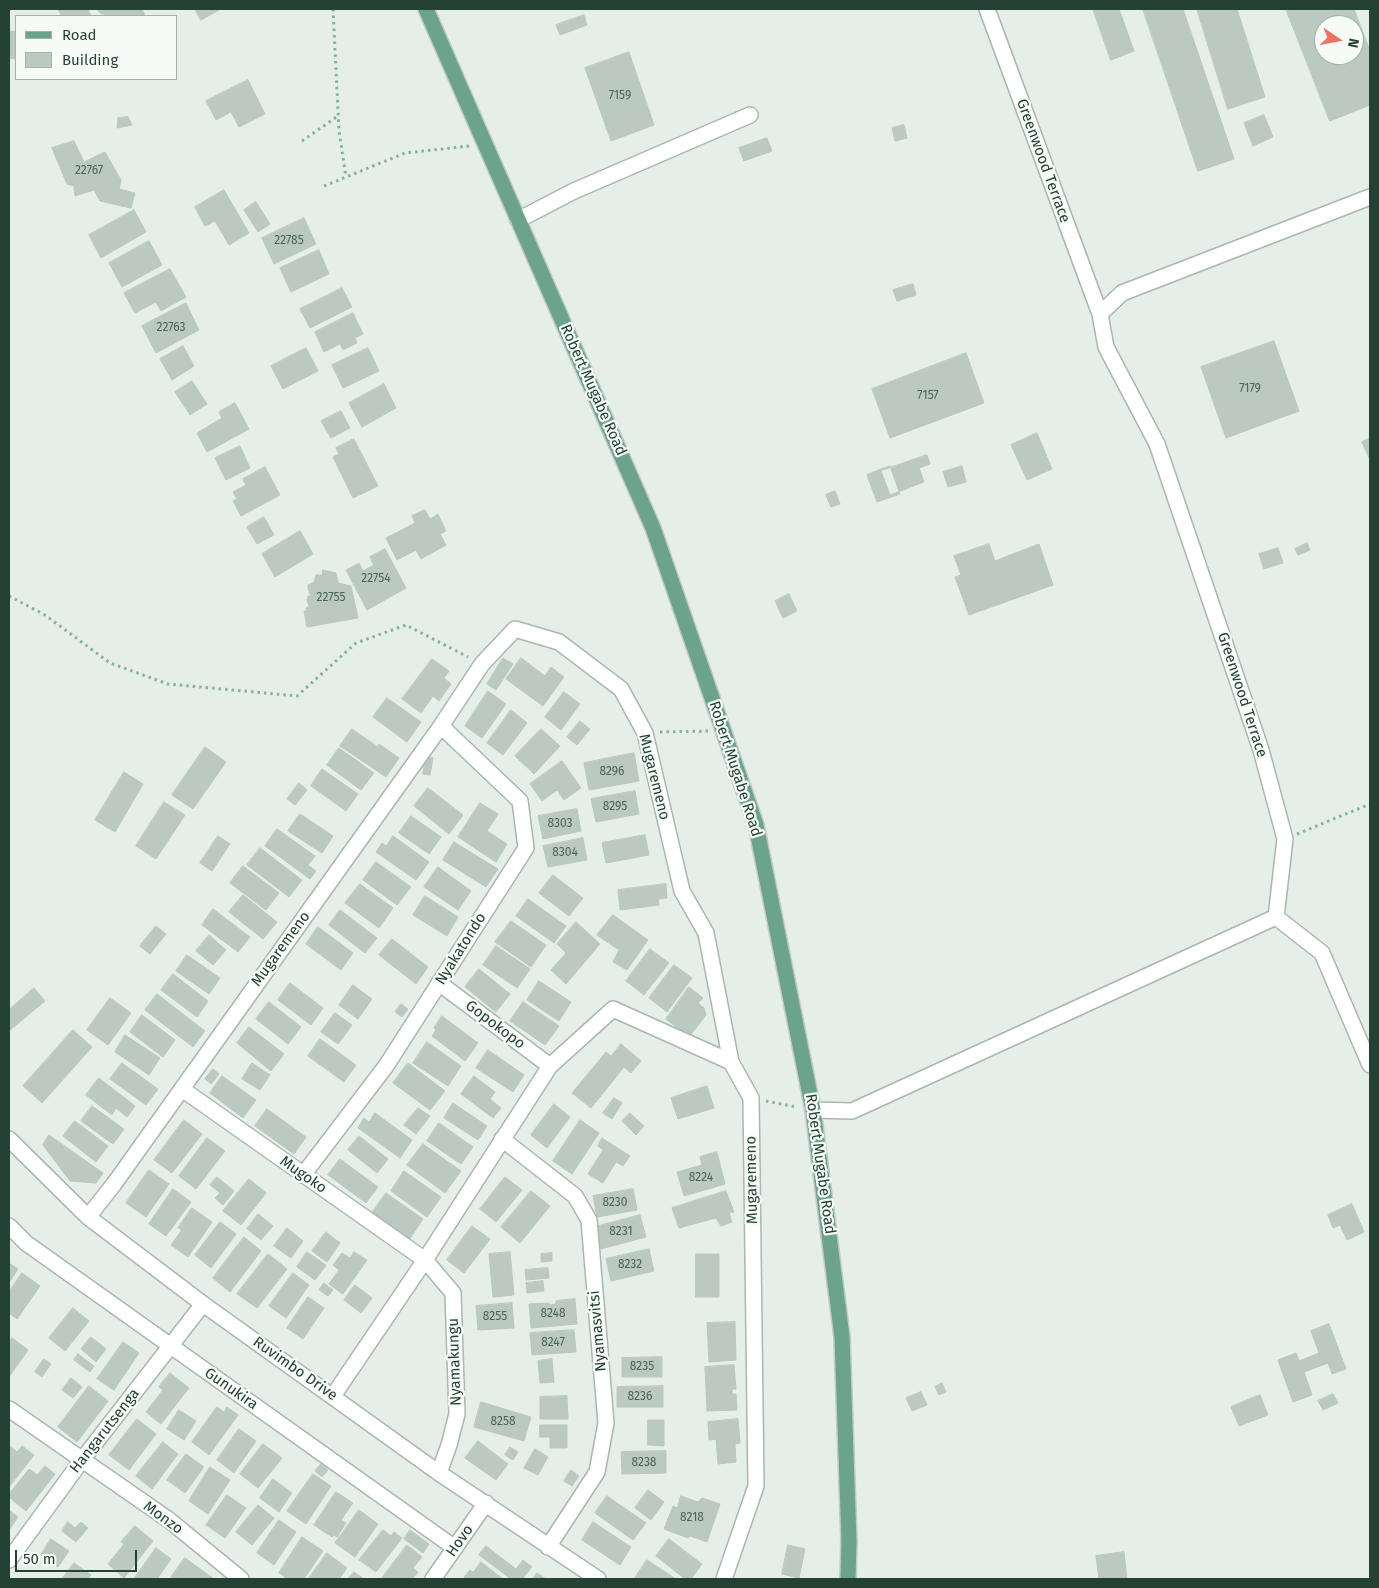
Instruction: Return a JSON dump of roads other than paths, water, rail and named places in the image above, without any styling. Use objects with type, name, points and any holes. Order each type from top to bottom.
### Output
[{"type":"main road","name":"Robert Mugabe Road","points":[[426,9],[653,528],[756,825],[814,1110],[842,1338],[849,1541],[848,1579]]},
{"type":"street","name":"Greenwood Terrace","points":[[987,9],[1100,314],[1106,347],[1157,444],[1261,750],[1285,839],[1276,917]]},
{"type":"street","points":[[518,220],[574,191],[750,114]]},
{"type":"street","points":[[1100,314],[1122,293],[1370,197]]},
{"type":"street","name":"Mugaremeno","points":[[88,1217],[114,1184],[441,726],[482,664],[515,630],[558,642],[621,689],[645,733],[682,891],[706,933],[730,1062],[751,1098],[756,1486],[724,1579]]},
{"type":"street","name":"Nyakatondo","points":[[303,1176],[386,1066],[526,848],[520,801],[441,726]]},
{"type":"street","points":[[814,1110],[852,1111],[1276,917],[1322,953],[1370,1065]]},
{"type":"street","name":"Gopokopo","points":[[440,983],[550,1066]]},
{"type":"street","points":[[333,1396],[425,1260],[550,1066],[612,1009],[730,1062]]},
{"type":"street","name":"Mugoko","points":[[182,1089],[303,1176],[425,1260]]},
{"type":"street","name":"Ruvimbo Drive","points":[[9,1139],[88,1217],[203,1304],[439,1473],[598,1579]]},
{"type":"street","name":"Nyamasvitsi","points":[[502,1139],[575,1196],[589,1220],[606,1423],[597,1472],[548,1547]]},
{"type":"street","name":"Gunukira","points":[[9,1226],[26,1243],[455,1548]]},
{"type":"street","name":"Nyamakungu","points":[[425,1260],[453,1292],[457,1414],[439,1473]]},
{"type":"street","name":"Hangarutsenga","points":[[9,1560],[82,1460],[172,1347],[203,1304]]},
{"type":"street","name":"Monzo","points":[[9,1409],[169,1520],[241,1579]]},
{"type":"street","name":"Hovo","points":[[433,1579],[486,1503]]}]
